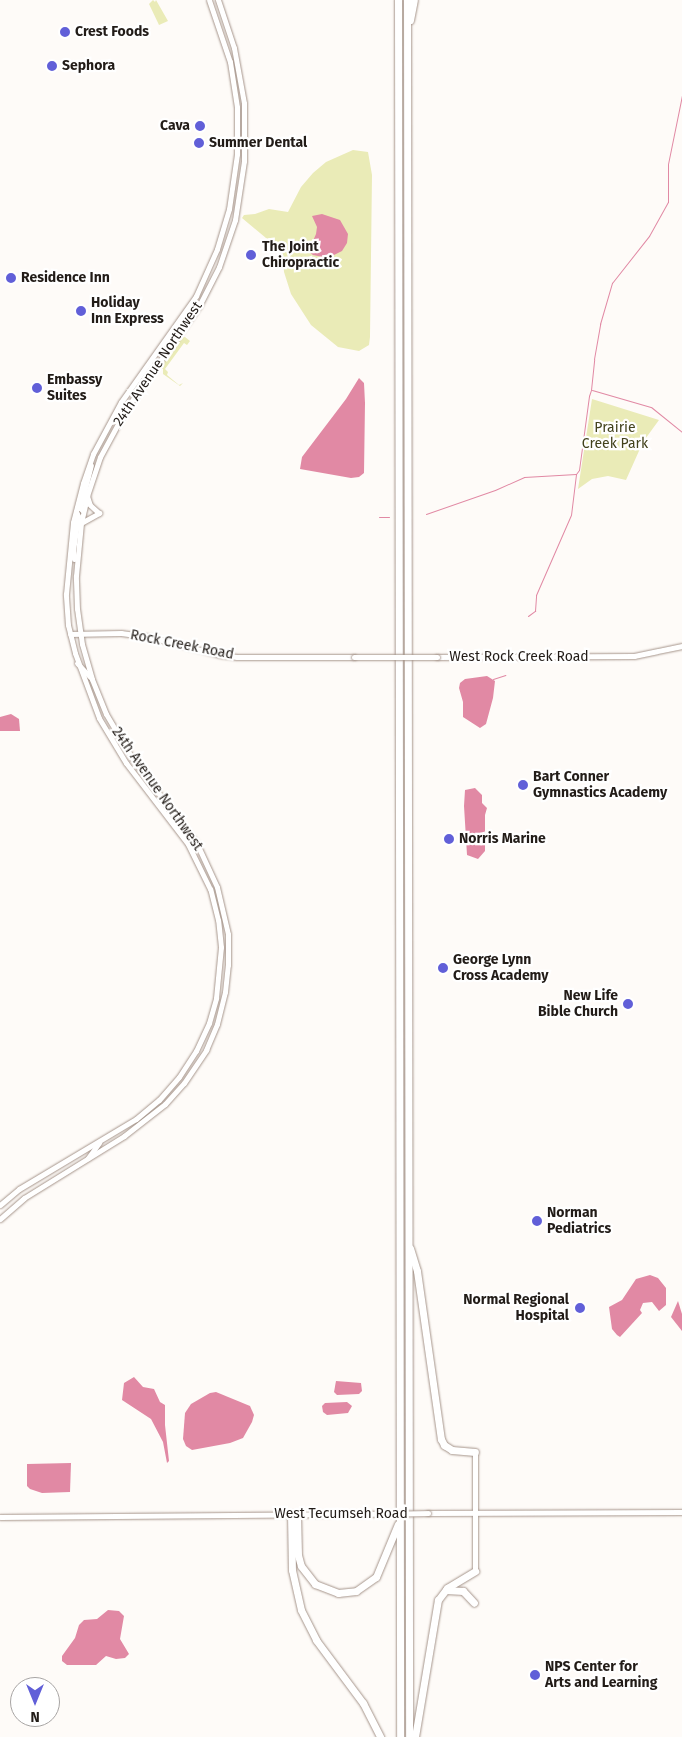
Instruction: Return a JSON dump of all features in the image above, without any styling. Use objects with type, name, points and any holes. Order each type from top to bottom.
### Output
[{"type":"highway","points":[[398,0],[400,1737]]},
{"type":"highway","points":[[407,0],[409,1737]]},
{"type":"highway","points":[[407,40],[414,0]]},
{"type":"highway","points":[[408,1241],[417,1271],[441,1439],[444,1445],[452,1450],[475,1452]]},
{"type":"highway","points":[[294,1514],[301,1566],[315,1584],[338,1593],[356,1591],[376,1577],[400,1519]]},
{"type":"highway","points":[[294,1514],[292,1570],[301,1610],[316,1640],[363,1703],[380,1737]]},
{"type":"highway","points":[[416,1737],[438,1602],[443,1591],[475,1571]]},
{"type":"highway","points":[[443,1591],[460,1590],[468,1594],[474,1603]]},
{"type":"main road","name":"24th Avenue Northwest","points":[[0,1205],[19,1189],[101,1141],[149,1109],[170,1089],[188,1065],[204,1036],[215,1004],[220,972],[221,947],[210,889],[195,857],[117,750],[93,704],[77,662],[70,634],[66,582],[75,511],[92,456],[121,402],[196,296],[217,249],[229,210],[237,154],[237,107],[230,62],[209,0]]},
{"type":"main road","name":"24th Avenue Northwest","points":[[0,1219],[16,1203],[86,1161],[154,1114],[175,1095],[192,1072],[212,1036],[220,1013],[226,985],[228,934],[222,902],[204,857],[188,830],[123,745],[106,714],[92,679],[80,634],[76,572],[80,523],[100,457],[120,418],[186,326],[205,295],[219,267],[235,220],[244,162],[244,103],[234,48],[218,0]]},
{"type":"main road","points":[[92,456],[80,508],[83,511],[99,513]]},
{"type":"main road","points":[[87,496],[90,506],[99,513]]},
{"type":"main road","points":[[75,511],[78,516],[73,551],[76,572]]},
{"type":"main road","points":[[80,523],[99,513]]},
{"type":"main road","name":"Rock Creek Road","points":[[70,634],[121,633],[150,637],[220,655],[237,657],[354,657]]},
{"type":"main road","name":"West Rock Creek Road","points":[[354,657],[616,657],[648,654],[681,646]]},
{"type":"main road","points":[[77,662],[92,679]]},
{"type":"main road","points":[[86,1161],[101,1141]]},
{"type":"main road","points":[[475,1452],[475,1571]]},
{"type":"main road","name":"West Tecumseh Road","points":[[0,1517],[682,1512]]},
{"type":"green space","points":[[153,0],[155,2],[156,0],[168,21],[159,25],[149,4]]},
{"type":"green space","points":[[353,150],[368,152],[372,175],[370,337],[369,345],[359,351],[338,347],[311,325],[291,294],[284,272],[282,245],[266,238],[242,218],[244,215],[255,214],[269,209],[288,212],[301,187],[313,173],[326,162]]},
{"type":"green space","points":[[185,337],[190,341],[187,345],[184,343],[165,369],[168,372],[167,375],[179,385],[183,383],[180,386],[163,374],[163,369],[159,368],[180,338]]},
{"type":"green space","name":"Prairie Creek Park","points":[[592,399],[659,420],[643,442],[626,480],[608,476],[592,479],[578,489]]},
{"type":"shaded area","points":[[322,214],[340,220],[348,234],[347,243],[342,251],[328,258],[313,255],[304,248],[313,241],[316,234],[317,227],[312,216]]},
{"type":"shaded area","points":[[359,378],[364,383],[364,473],[359,477],[351,478],[300,469],[302,457],[346,399]]},
{"type":"shaded area","points":[[487,676],[495,681],[493,698],[486,724],[480,728],[463,717],[463,702],[459,688],[460,683],[465,679]]},
{"type":"shaded area","points":[[11,714],[19,719],[20,731],[0,731],[0,717]]},
{"type":"shaded area","points":[[475,788],[482,795],[482,803],[487,808],[485,815],[485,851],[478,859],[467,855],[464,806],[465,790]]},
{"type":"shaded area","points":[[650,1275],[658,1278],[666,1288],[666,1305],[659,1311],[652,1302],[643,1303],[640,1310],[642,1313],[620,1337],[612,1329],[609,1307],[622,1300],[636,1279]]},
{"type":"shaded area","points":[[678,1301],[682,1314],[682,1331],[671,1317]]},
{"type":"shaded area","points":[[134,1377],[143,1387],[154,1389],[160,1402],[165,1405],[169,1461],[167,1463],[163,1442],[151,1419],[122,1400],[124,1383]]},
{"type":"shaded area","points":[[336,1381],[361,1383],[362,1391],[359,1394],[337,1395],[334,1392]]},
{"type":"shaded area","points":[[216,1392],[250,1406],[254,1415],[252,1422],[243,1438],[230,1443],[192,1450],[186,1446],[183,1439],[185,1413],[191,1404],[210,1393]]},
{"type":"shaded area","points":[[347,1402],[352,1406],[348,1413],[327,1415],[323,1412],[322,1406],[325,1403]]},
{"type":"shaded area","points":[[71,1463],[70,1492],[42,1493],[27,1486],[27,1464]]},
{"type":"shaded area","points":[[108,1610],[119,1611],[124,1616],[120,1639],[129,1654],[125,1658],[116,1659],[106,1656],[96,1665],[67,1665],[62,1661],[62,1656],[75,1638],[79,1625],[84,1620],[97,1619]]},
{"type":"waterway","points":[[528,616],[535,611],[536,595],[571,515],[600,324],[612,283],[649,236],[668,202],[668,164],[682,95]]},
{"type":"waterway","points":[[592,390],[651,407],[682,432]]},
{"type":"waterway","points":[[426,514],[495,490],[524,477],[576,474]]},
{"type":"waterway","points":[[379,517],[389,517]]},
{"type":"waterway","points":[[493,679],[505,675]]},
{"type":"place","name":"Crest Foods","points":[[65,32]]},
{"type":"place","name":"Sephora","points":[[52,66]]},
{"type":"place","name":"Cava","points":[[200,126]]},
{"type":"place","name":"Summer Dental","points":[[199,143]]},
{"type":"place","name":"The Joint Chiropractic","points":[[251,255]]},
{"type":"place","name":"Residence Inn","points":[[11,278]]},
{"type":"place","name":"Holiday Inn Express","points":[[81,311]]},
{"type":"place","name":"Embassy Suites","points":[[37,388]]},
{"type":"place","name":"Bart Conner Gymnastics Academy","points":[[523,785]]},
{"type":"place","name":"Norris Marine","points":[[449,839]]},
{"type":"place","name":"George Lynn Cross Academy","points":[[443,968]]},
{"type":"place","name":"New Life Bible Church","points":[[628,1004]]},
{"type":"place","name":"Norman Pediatrics","points":[[537,1221]]},
{"type":"place","name":"Normal Regional Hospital","points":[[580,1308]]},
{"type":"place","name":"NPS Center for Arts and Learning","points":[[535,1675]]}]
